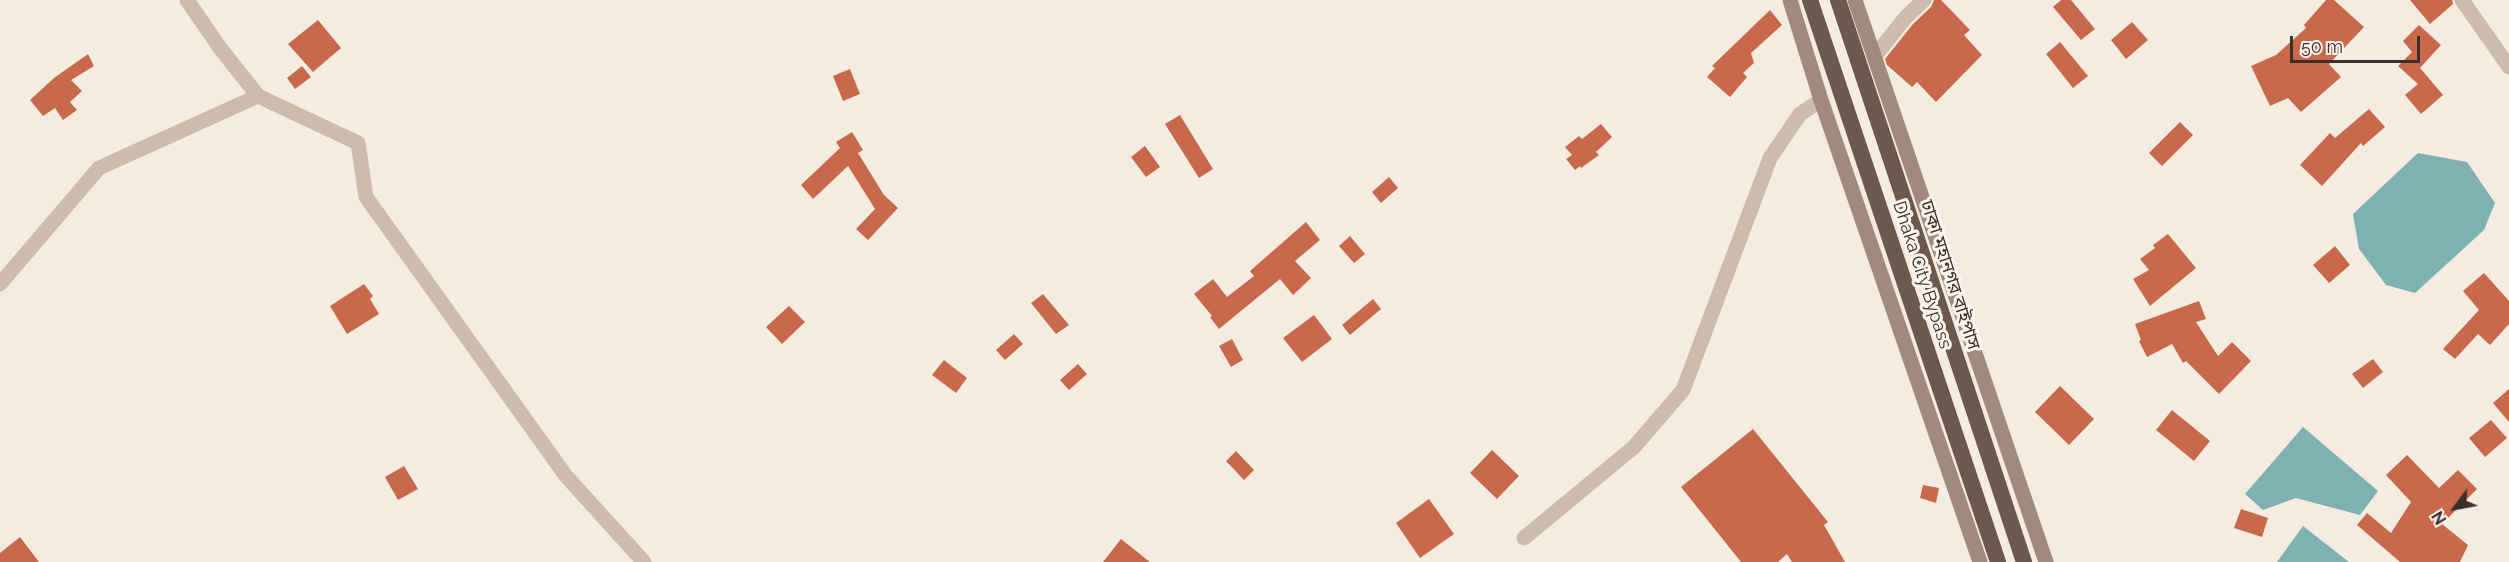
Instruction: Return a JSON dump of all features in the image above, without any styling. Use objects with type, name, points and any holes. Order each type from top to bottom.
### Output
[{"type":"highway","name":"Dhaka City Bypass","points":[[1810,0],[1998,562]]},
{"type":"highway","name":"ঢাকা মহানগর বাইপাস","points":[[1838,0],[2024,562]]},
{"type":"main road","points":[[1790,0],[1821,100],[1980,562]]},
{"type":"main road","points":[[1855,0],[2046,562]]},
{"type":"street","points":[[187,0],[220,48],[258,96],[358,143],[366,197],[566,476],[644,562]]},
{"type":"street","points":[[1874,57],[1906,17],[1924,0]]},
{"type":"street","points":[[2462,0],[2509,67]]},
{"type":"street","points":[[0,284],[99,168],[258,96]]},
{"type":"street","points":[[1524,538],[1634,447],[1683,390],[1770,158],[1800,114],[1821,100]]},
{"type":"water","points":[[2418,153],[2467,162],[2495,203],[2484,230],[2415,293],[2386,285],[2359,249],[2353,214]]},
{"type":"water","points":[[2303,427],[2378,491],[2360,515],[2296,498],[2263,510],[2245,494]]},
{"type":"water","points":[[2303,526],[2349,562],[2277,562]]},
{"type":"building","points":[[1934,0],[1941,0],[1970,30],[1964,35],[1982,55],[1936,102],[1917,82],[1912,87],[1887,65],[1885,59],[1913,24],[1931,7]]},
{"type":"building","points":[[2061,0],[2071,0],[2095,29],[2081,40],[2053,7]]},
{"type":"building","points":[[2326,0],[2334,0],[2364,27],[2329,64],[2341,77],[2301,112],[2288,98],[2270,106],[2251,66],[2276,55],[2306,28],[2304,25]]},
{"type":"building","points":[[2410,0],[2452,0],[2453,4],[2430,24]]},
{"type":"building","points":[[1770,10],[1782,25],[1751,53],[1754,63],[1743,73],[1747,77],[1730,97],[1707,77],[1715,68],[1712,66]]},
{"type":"building","points":[[318,20],[341,48],[313,72],[288,44]]},
{"type":"building","points":[[2132,22],[2148,40],[2126,59],[2111,40]]},
{"type":"building","points":[[2419,25],[2441,45],[2420,68],[2443,95],[2421,114],[2405,95],[2418,84],[2398,66],[2412,52],[2403,41]]},
{"type":"building","points":[[2060,42],[2088,76],[2073,88],[2046,54]]},
{"type":"building","points":[[88,54],[94,66],[71,80],[82,91],[70,102],[77,110],[63,120],[55,108],[43,116],[30,100],[54,78]]},
{"type":"building","points":[[302,66],[311,77],[295,89],[287,78]]},
{"type":"building","points":[[850,69],[860,94],[843,101],[833,76]]},
{"type":"building","points":[[2369,109],[2385,127],[2363,146],[2361,143],[2322,186],[2300,165],[2330,133],[2335,138]]},
{"type":"building","points":[[1180,115],[1213,169],[1199,178],[1165,124]]},
{"type":"building","points":[[2180,122],[2193,135],[2162,166],[2149,153]]},
{"type":"building","points":[[1601,124],[1612,137],[1596,152],[1599,155],[1575,170],[1566,159],[1572,155],[1565,147],[1579,136],[1582,139]]},
{"type":"building","points":[[852,132],[863,150],[858,153],[884,195],[898,208],[868,240],[856,229],[875,209],[848,166],[813,199],[801,185],[840,148],[836,142]]},
{"type":"building","points":[[1145,146],[1160,167],[1146,177],[1131,157]]},
{"type":"building","points":[[1389,177],[1398,188],[1381,203],[1372,192]]},
{"type":"building","points":[[1306,222],[1320,240],[1295,261],[1311,278],[1293,295],[1280,279],[1219,329],[1210,317],[1212,316],[1194,294],[1213,279],[1227,297],[1254,276],[1250,271]]},
{"type":"building","points":[[2168,234],[2196,268],[2150,306],[2133,279],[2149,270],[2140,259]]},
{"type":"building","points":[[1350,236],[1365,254],[1354,263],[1339,246]]},
{"type":"building","points":[[2335,246],[2350,265],[2329,283],[2313,265]]},
{"type":"building","points":[[2484,273],[2509,301],[2509,324],[2490,345],[2478,334],[2455,359],[2443,349],[2479,310],[2463,291]]},
{"type":"building","points":[[364,284],[373,296],[370,299],[379,314],[347,334],[330,306]]},
{"type":"building","points":[[1043,294],[1069,325],[1056,334],[1031,303]]},
{"type":"building","points":[[1373,299],[1381,309],[1350,335],[1342,325]]},
{"type":"building","points":[[2199,301],[2206,319],[2196,322],[2218,356],[2232,342],[2251,361],[2219,394],[2186,361],[2183,363],[2172,344],[2147,357],[2139,341],[2141,340],[2135,324]]},
{"type":"building","points":[[789,306],[805,322],[782,344],[766,327]]},
{"type":"building","points":[[1314,315],[1332,339],[1302,362],[1283,338]]},
{"type":"building","points":[[1014,334],[1023,344],[1005,360],[996,350]]},
{"type":"building","points":[[1232,339],[1243,360],[1231,367],[1219,346]]},
{"type":"building","points":[[2373,359],[2383,372],[2363,388],[2352,374]]},
{"type":"building","points":[[944,360],[967,378],[956,393],[932,375]]},
{"type":"building","points":[[1078,364],[1087,374],[1069,390],[1060,380]]},
{"type":"building","points":[[2060,386],[2094,419],[2069,445],[2035,412]]},
{"type":"building","points":[[2509,389],[2509,422],[2493,403]]},
{"type":"building","points":[[2172,410],[2210,441],[2194,461],[2156,430]]},
{"type":"building","points":[[2491,420],[2507,438],[2485,457],[2469,438]]},
{"type":"building","points":[[1753,429],[1828,522],[1824,525],[1845,562],[1792,562],[1787,554],[1778,562],[1741,562],[1681,487]]},
{"type":"building","points":[[1492,450],[1519,476],[1497,499],[1470,473]]},
{"type":"building","points":[[1236,451],[1254,470],[1244,480],[1226,461]]},
{"type":"building","points":[[2407,455],[2439,488],[2458,470],[2477,489],[2442,524],[2468,545],[2460,562],[2400,562],[2357,525],[2367,513],[2391,533],[2411,502],[2386,475]]},
{"type":"building","points":[[404,466],[418,489],[398,500],[385,477]]},
{"type":"building","points":[[1923,485],[1939,488],[1936,503],[1920,498]]},
{"type":"building","points":[[1429,499],[1454,534],[1420,558],[1396,523]]},
{"type":"building","points":[[2241,509],[2268,518],[2262,537],[2234,528]]},
{"type":"building","points":[[20,537],[39,562],[0,562],[0,553]]},
{"type":"building","points":[[1121,539],[1150,562],[1103,562]]}]
